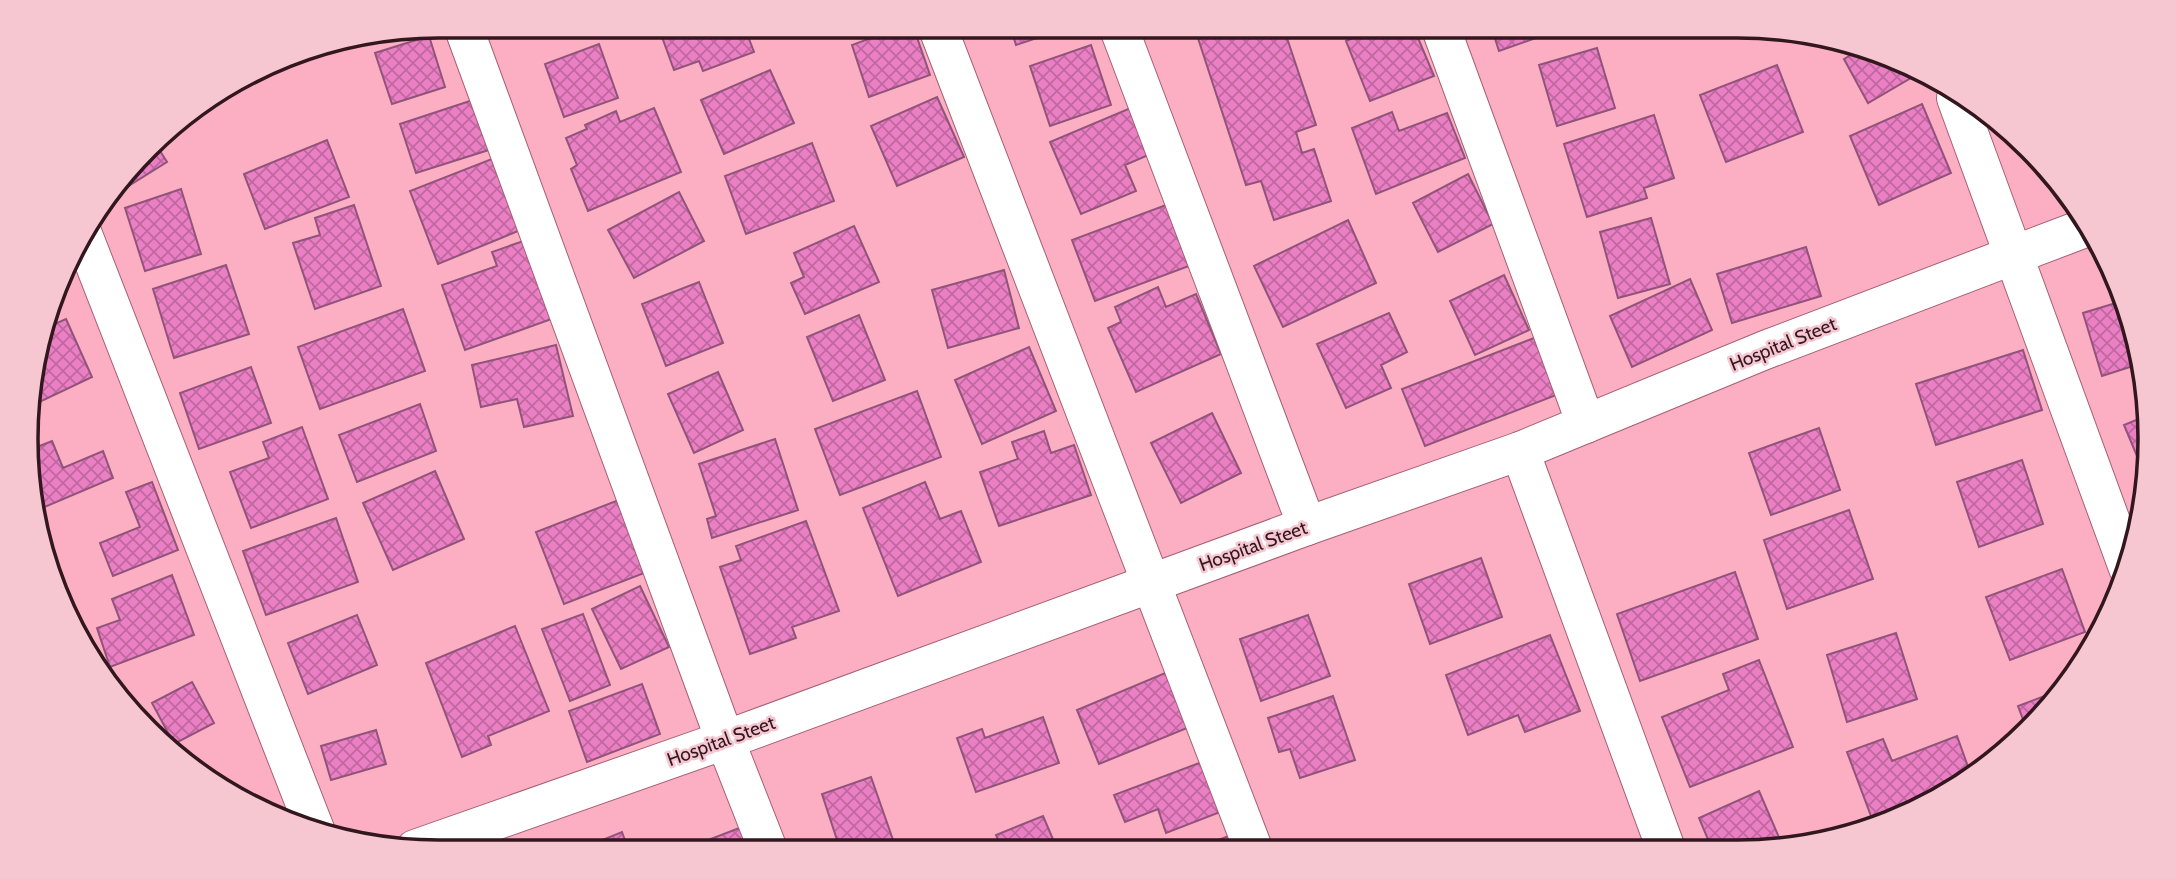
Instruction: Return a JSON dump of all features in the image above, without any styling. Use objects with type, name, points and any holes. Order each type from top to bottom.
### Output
[{"type":"street","points":[[467,38],[725,740],[764,840]]},
{"type":"street","points":[[942,38],[1250,840]]},
{"type":"street","points":[[1123,38],[1307,526]]},
{"type":"street","points":[[1444,38],[1586,424]]},
{"type":"street","points":[[1958,106],[2122,549]]},
{"type":"street","name":"Hospital Steet","points":[[441,840],[725,740],[1307,526],[1520,451],[1765,350],[2078,230]]},
{"type":"street","points":[[88,247],[311,819]]},
{"type":"street","points":[[1520,451],[1663,840]]},
{"type":"building","points":[[430,38],[445,87],[392,104],[375,53]]},
{"type":"building","points":[[662,38],[749,38],[754,52],[703,71],[699,61],[674,70]]},
{"type":"building","points":[[871,38],[917,38],[930,75],[869,97],[852,45]]},
{"type":"building","points":[[1014,38],[1037,38],[1016,45]]},
{"type":"building","points":[[1198,38],[1287,38],[1316,125],[1296,132],[1302,153],[1314,149],[1331,201],[1274,220],[1261,181],[1246,185]]},
{"type":"building","points":[[1353,38],[1418,38],[1434,76],[1370,101],[1346,41]]},
{"type":"building","points":[[1495,38],[1536,38],[1499,51]]},
{"type":"building","points":[[599,44],[618,98],[564,117],[545,64]]},
{"type":"building","points":[[1091,45],[1111,105],[1050,126],[1030,66]]},
{"type":"building","points":[[1597,48],[1615,108],[1557,126],[1539,65]]},
{"type":"building","points":[[1850,55],[1910,78],[1868,103],[1844,59]]},
{"type":"building","points":[[1777,65],[1803,132],[1726,162],[1700,95]]},
{"type":"building","points":[[770,70],[794,123],[724,154],[701,100]]},
{"type":"building","points":[[937,97],[964,157],[897,186],[871,126]]},
{"type":"building","points":[[479,98],[495,148],[416,173],[400,124]]},
{"type":"building","points":[[1922,104],[1951,173],[1879,205],[1850,136]]},
{"type":"building","points":[[1133,107],[1153,153],[1125,165],[1136,191],[1081,214],[1050,142]]},
{"type":"building","points":[[654,108],[681,172],[588,211],[571,169],[577,165],[566,138],[587,129],[585,125],[616,111],[620,122]]},
{"type":"building","points":[[1392,112],[1399,131],[1447,113],[1465,158],[1376,194],[1352,128]]},
{"type":"building","points":[[1654,115],[1674,178],[1644,188],[1647,198],[1587,217],[1564,144]]},
{"type":"building","points":[[327,140],[349,197],[265,229],[244,174]]},
{"type":"building","points":[[812,143],[834,201],[746,234],[725,176]]},
{"type":"building","points":[[161,152],[167,162],[129,186]]},
{"type":"building","points":[[502,155],[523,229],[438,264],[410,191]]},
{"type":"building","points":[[1468,174],[1493,224],[1438,252],[1413,203]]},
{"type":"building","points":[[181,189],[201,254],[145,271],[125,208]]},
{"type":"building","points":[[679,192],[704,241],[634,278],[608,230]]},
{"type":"building","points":[[354,205],[381,286],[315,309],[293,243],[320,235],[315,218]]},
{"type":"building","points":[[1166,205],[1189,266],[1095,301],[1072,240]]},
{"type":"building","points":[[1651,218],[1670,284],[1618,298],[1600,232]]},
{"type":"building","points":[[1348,220],[1376,283],[1283,327],[1254,266]]},
{"type":"building","points":[[854,226],[879,282],[805,314],[791,283],[804,277],[794,253]]},
{"type":"building","points":[[532,238],[560,316],[465,350],[442,285],[497,266],[492,252]]},
{"type":"building","points":[[1806,247],[1821,296],[1732,323],[1717,274]]},
{"type":"building","points":[[226,265],[249,334],[174,358],[153,289]]},
{"type":"building","points":[[1004,270],[1019,328],[948,348],[932,290]]},
{"type":"building","points":[[1504,275],[1529,330],[1475,355],[1450,301]]},
{"type":"building","points":[[1690,279],[1712,330],[1632,367],[1610,316]]},
{"type":"building","points":[[699,282],[723,343],[666,366],[642,304]]},
{"type":"building","points":[[1158,287],[1166,307],[1196,294],[1221,354],[1136,392],[1108,328],[1121,322],[1115,307]]},
{"type":"building","points":[[2113,304],[2131,367],[2102,376],[2083,313]]},
{"type":"building","points":[[403,309],[425,371],[320,409],[298,347]]},
{"type":"building","points":[[1389,313],[1407,352],[1381,365],[1391,388],[1346,408],[1317,344]]},
{"type":"building","points":[[859,315],[885,380],[833,401],[807,337]]},
{"type":"building","points":[[66,319],[92,377],[40,402],[46,361],[56,323]]},
{"type":"building","points":[[1542,335],[1564,392],[1425,446],[1402,389]]},
{"type":"building","points":[[556,345],[573,416],[524,427],[517,399],[481,407],[472,365]]},
{"type":"building","points":[[1029,347],[1056,411],[982,444],[955,380]]},
{"type":"building","points":[[2023,350],[2042,410],[1936,445],[1916,384]]},
{"type":"building","points":[[251,367],[271,423],[199,449],[180,393]]},
{"type":"building","points":[[718,372],[743,430],[694,453],[668,394]]},
{"type":"building","points":[[917,391],[941,457],[840,495],[815,429]]},
{"type":"building","points":[[420,404],[436,451],[357,482],[339,435]]},
{"type":"building","points":[[1212,413],[1241,473],[1181,503],[1151,443]]},
{"type":"building","points":[[2137,419],[2137,457],[2124,425]]},
{"type":"building","points":[[302,427],[328,499],[251,528],[230,472],[269,458],[263,442]]},
{"type":"building","points":[[1819,428],[1840,490],[1771,515],[1749,453]]},
{"type":"building","points":[[1044,431],[1051,453],[1074,445],[1091,495],[999,526],[980,472],[1018,459],[1012,442]]},
{"type":"building","points":[[775,439],[798,510],[712,538],[707,519],[716,516],[699,464]]},
{"type":"building","points":[[52,441],[63,468],[103,451],[113,478],[44,507],[38,446]]},
{"type":"building","points":[[2022,460],[2043,524],[1979,547],[1957,482]]},
{"type":"building","points":[[435,471],[464,539],[393,570],[363,503]]},
{"type":"building","points":[[152,482],[178,550],[113,576],[100,543],[140,527],[126,492]]},
{"type":"building","points":[[925,482],[940,519],[961,511],[981,562],[898,596],[863,508]]},
{"type":"building","points":[[624,498],[652,570],[564,604],[536,532]]},
{"type":"building","points":[[1849,510],[1873,579],[1787,609],[1764,540]]},
{"type":"building","points":[[336,518],[358,582],[266,615],[243,551]]},
{"type":"building","points":[[806,521],[839,611],[792,627],[796,638],[750,654],[720,567],[741,560],[736,546]]},
{"type":"building","points":[[1481,558],[1502,617],[1430,644],[1409,584]]},
{"type":"building","points":[[2062,569],[2085,632],[2010,660],[1986,597]]},
{"type":"building","points":[[1735,572],[1758,639],[1640,681],[1617,614]]},
{"type":"building","points":[[172,575],[194,635],[110,667],[97,628],[120,620],[112,599]]},
{"type":"building","points":[[640,586],[669,647],[621,669],[592,609]]},
{"type":"building","points":[[583,614],[610,685],[570,701],[542,629]]},
{"type":"building","points":[[357,615],[377,665],[308,694],[288,643]]},
{"type":"building","points":[[1308,615],[1330,676],[1261,701],[1240,639]]},
{"type":"building","points":[[515,626],[549,711],[488,736],[491,745],[462,757],[426,663]]},
{"type":"building","points":[[1896,633],[1917,699],[1847,722],[1827,655]]},
{"type":"building","points":[[1550,635],[1580,711],[1525,732],[1518,715],[1468,735],[1446,675]]},
{"type":"building","points":[[1759,660],[1793,747],[1690,787],[1662,717],[1729,690],[1723,674]]},
{"type":"building","points":[[1170,671],[1192,726],[1099,764],[1077,710]]},
{"type":"building","points":[[192,682],[214,723],[177,743],[170,736],[152,703]]},
{"type":"building","points":[[642,684],[660,734],[587,762],[569,711]]},
{"type":"building","points":[[1333,696],[1355,760],[1300,778],[1290,749],[1279,752],[1268,718]]},
{"type":"building","points":[[2045,696],[2023,720],[2018,706]]},
{"type":"building","points":[[1043,717],[1059,763],[976,792],[957,738],[982,729],[985,738]]},
{"type":"building","points":[[376,730],[386,764],[331,780],[321,746]]},
{"type":"building","points":[[1957,736],[1968,767],[1914,799],[1871,817],[1847,752],[1883,739],[1892,761]]},
{"type":"building","points":[[1210,759],[1228,809],[1166,833],[1158,809],[1125,822],[1114,795]]},
{"type":"building","points":[[871,777],[893,840],[837,840],[822,794]]},
{"type":"building","points":[[1759,791],[1779,838],[1708,840],[1699,818]]},
{"type":"building","points":[[1043,816],[1053,840],[998,840],[996,835]]},
{"type":"building","points":[[747,825],[753,840],[708,840]]},
{"type":"building","points":[[622,832],[625,840],[602,840]]},
{"type":"building","points":[[1239,832],[1242,840],[1218,840]]}]
